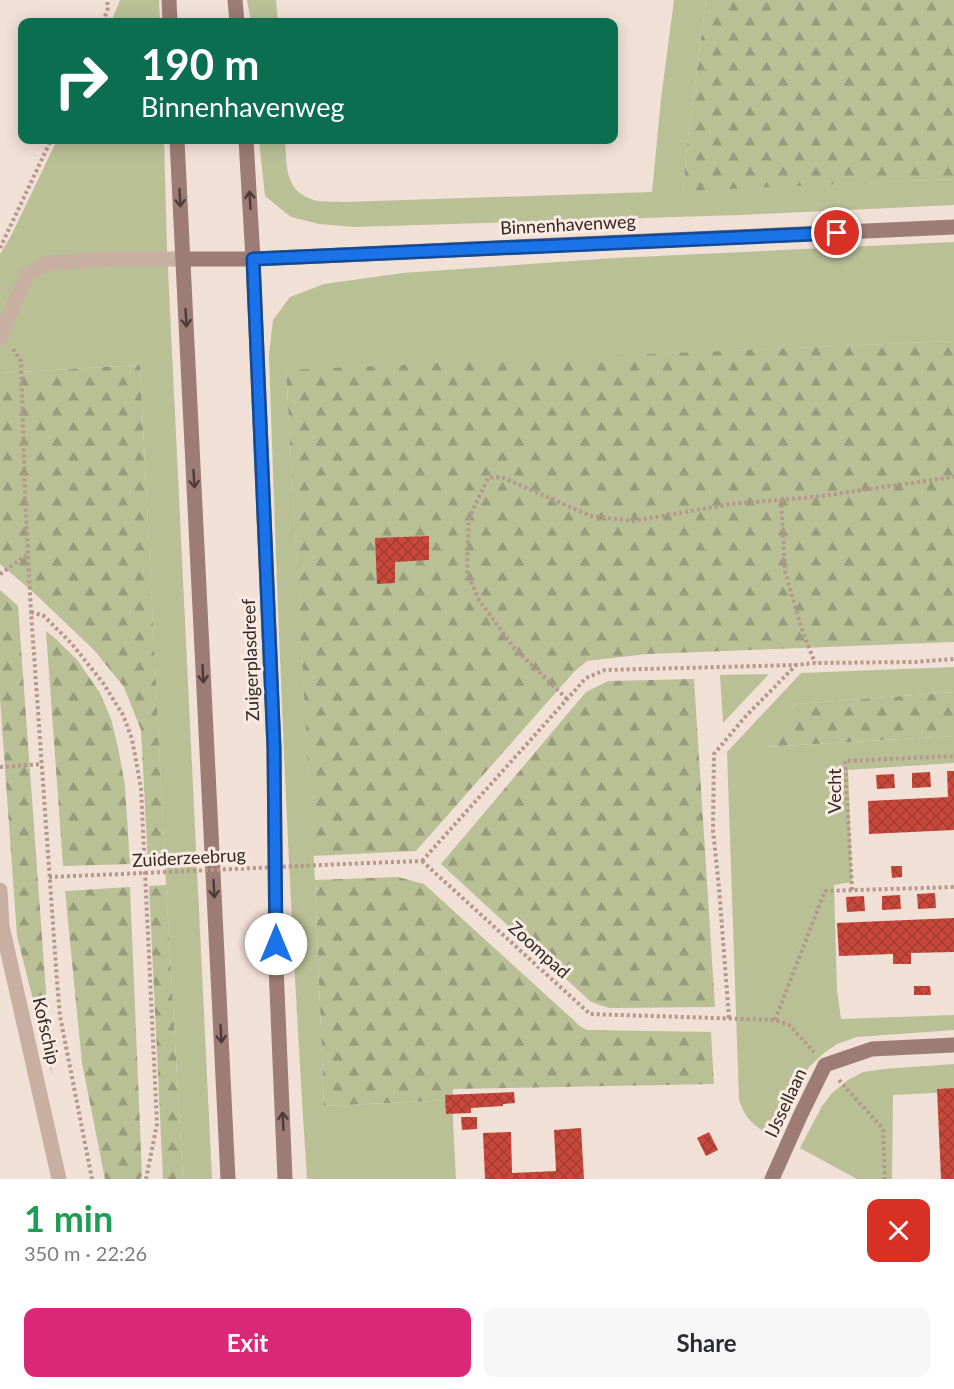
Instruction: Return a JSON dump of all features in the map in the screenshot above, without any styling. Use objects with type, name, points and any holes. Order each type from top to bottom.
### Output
[{"type":"main road","points":[[169,0],[170,18]]},
{"type":"main road","points":[[235,0],[237,18]]},
{"type":"main road","points":[[177,144],[228,1179]]},
{"type":"main road","name":"Zuigerplasdreef","points":[[246,144],[274,748],[276,966],[285,1179]]},
{"type":"main road","name":"Binnenhavenweg","points":[[183,259],[253,259],[954,227]]},
{"type":"main road","name":"IJssellaan","points":[[772,1179],[825,1065],[873,1049],[954,1045]]},
{"type":"street","points":[[3,341],[26,276],[45,263],[110,259],[183,259]]},
{"type":"street","name":"Kofschip","points":[[0,890],[2,926],[59,1179]]},
{"type":"path","points":[[104,18],[108,8],[107,0]]},
{"type":"path","points":[[0,248],[49,144]]},
{"type":"path","points":[[3,341],[21,361],[27,554],[60,1016],[92,1179]]},
{"type":"path","points":[[567,699],[515,649],[479,600],[467,572],[469,518],[488,478],[501,477],[591,516],[634,520],[730,504],[814,497],[954,477]]},
{"type":"path","points":[[781,499],[785,571],[801,627],[815,663]]},
{"type":"path","points":[[0,574],[27,554]]},
{"type":"path","points":[[31,612],[44,616],[72,644],[103,683],[123,715],[132,739],[141,788],[157,1124],[146,1179]]},
{"type":"path","points":[[422,861],[585,678],[604,670],[954,659]]},
{"type":"path","points":[[729,1018],[713,830],[714,754],[745,717],[796,665]]},
{"type":"path","name":"Vecht","points":[[852,890],[845,761],[954,756]]},
{"type":"path","points":[[0,767],[42,764]]},
{"type":"path","name":"Zoompad","points":[[422,861],[590,1014],[775,1020]]},
{"type":"path","name":"Zuiderzeebrug","points":[[49,877],[422,861]]},
{"type":"path","points":[[885,1179],[883,1129],[789,1025],[775,1020],[825,891],[954,887]]},
{"type":"green space","points":[[120,0],[159,0],[160,18],[113,18]]},
{"type":"green space","points":[[247,0],[276,0],[278,18],[250,18]]},
{"type":"green space","points":[[674,0],[706,0],[683,190],[954,179],[954,205],[739,215],[354,227],[319,224],[291,217],[265,196],[259,144],[285,144],[291,182],[302,195],[319,201],[652,192]]},
{"type":"green space","points":[[706,0],[954,0],[954,179],[683,191]]},
{"type":"green space","points":[[55,144],[164,144],[167,249],[212,1179],[183,1179],[140,365],[0,373],[0,254]]},
{"type":"green space","points":[[954,242],[954,341],[286,371],[315,880],[324,1106],[452,1100],[456,1179],[307,1179],[280,664],[269,355],[273,320],[290,297],[324,284],[403,273],[615,258]]},
{"type":"green space","points":[[954,341],[954,642],[647,654],[587,661],[574,672],[416,851],[313,856],[286,370]]},
{"type":"green space","points":[[140,365],[165,863],[148,864],[141,730],[124,687],[94,650],[0,564],[0,373]]},
{"type":"green space","points":[[0,590],[18,606],[52,1075],[17,936],[0,699]]},
{"type":"green space","points":[[46,631],[78,661],[100,693],[111,719],[125,786],[130,864],[63,866]]},
{"type":"green space","points":[[954,667],[954,692],[796,704],[765,747],[954,736],[954,763],[848,770],[852,882],[834,885],[837,990],[841,1019],[954,1015],[954,1030],[857,1037],[837,1044],[809,1067],[791,1098],[773,1137],[752,1122],[739,1100],[727,752],[801,673]]},
{"type":"green space","points":[[769,674],[723,723],[720,675]]},
{"type":"green space","points":[[694,679],[715,1007],[609,1008],[591,1002],[441,864],[586,692],[608,681]]},
{"type":"green space","points":[[954,692],[954,736],[764,747],[796,704]]},
{"type":"green space","points":[[398,877],[424,884],[587,1030],[711,1032],[714,1084],[453,1089],[452,1100],[324,1106],[315,880]]},
{"type":"green space","points":[[166,885],[183,1179],[163,1179],[149,886]]},
{"type":"green space","points":[[130,887],[142,1176],[140,1179],[105,1179],[82,1063],[65,891]]},
{"type":"green space","points":[[954,1064],[954,1092],[893,1095],[892,1179],[857,1179],[800,1148],[822,1106],[832,1093],[848,1080],[863,1072]]},
{"type":"building","points":[[429,536],[429,560],[395,562],[395,583],[377,584],[375,538]]},
{"type":"building","points":[[947,771],[954,771],[954,830],[869,834],[868,801],[948,797]]},
{"type":"building","points":[[930,772],[931,787],[912,788],[912,773]]},
{"type":"building","points":[[894,774],[895,788],[877,789],[876,775]]},
{"type":"building","points":[[891,866],[902,866],[902,877],[892,878]]},
{"type":"building","points":[[935,893],[936,908],[918,909],[917,894]]},
{"type":"building","points":[[900,895],[901,909],[882,910],[882,896]]},
{"type":"building","points":[[864,896],[865,911],[847,912],[846,897]]},
{"type":"building","points":[[954,918],[954,952],[911,953],[911,964],[893,964],[893,954],[839,956],[837,923]]},
{"type":"building","points":[[914,986],[930,986],[931,995],[914,995]]},
{"type":"building","points":[[954,1088],[954,1179],[941,1179],[937,1089]]},
{"type":"building","points":[[514,1092],[515,1103],[471,1108],[471,1113],[446,1114],[445,1095]]},
{"type":"building","points":[[461,1117],[477,1117],[477,1129],[462,1130]]},
{"type":"building","points":[[581,1128],[584,1179],[485,1179],[483,1133],[511,1132],[512,1173],[556,1171],[554,1130]]},
{"type":"building","points":[[709,1132],[718,1150],[706,1156],[697,1138]]},
{"type":"route","points":[[276,944],[274,748],[253,259],[837,233]]}]
